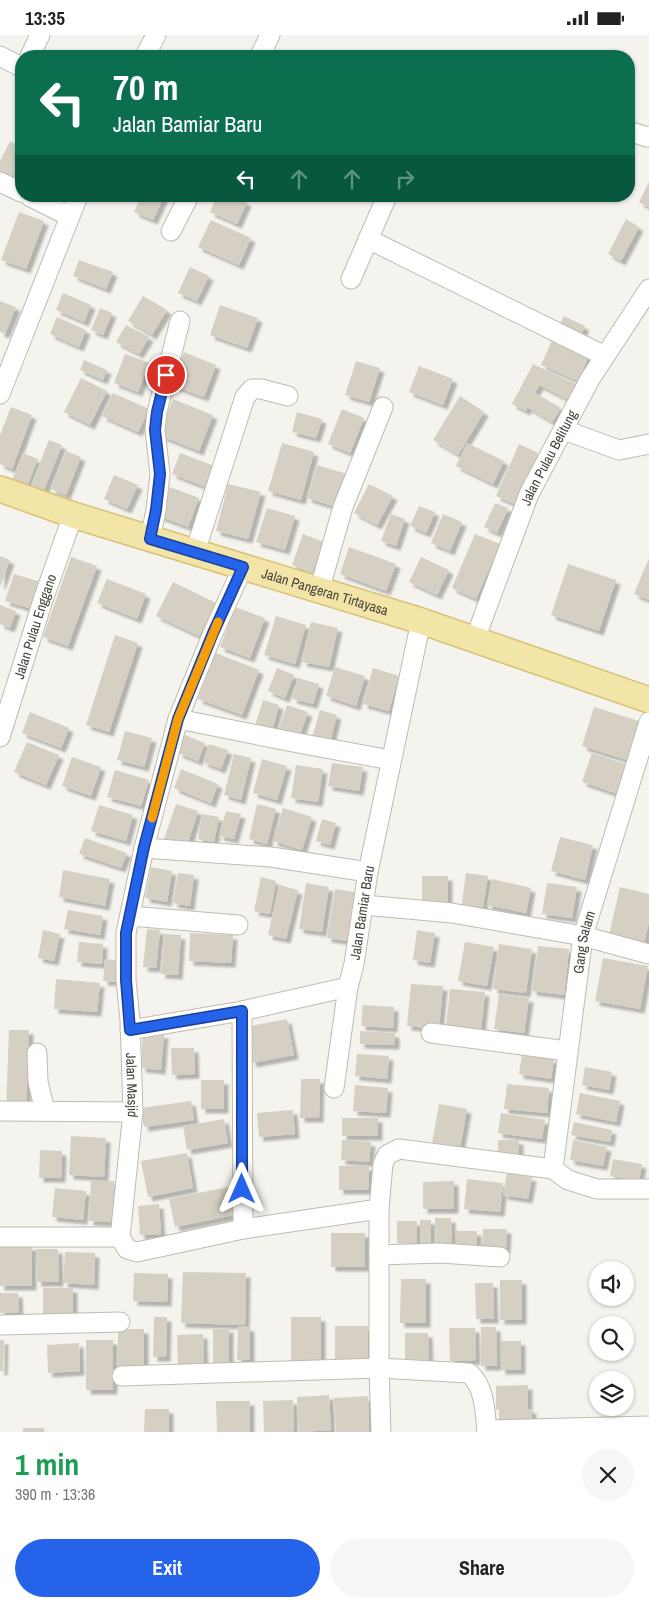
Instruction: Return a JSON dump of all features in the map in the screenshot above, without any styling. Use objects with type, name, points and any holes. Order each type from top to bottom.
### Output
[{"type":"main road","name":"Jalan Pangeran Tirtayasa","points":[[0,489],[73,515],[421,621],[649,700]]},
{"type":"street","points":[[33,50],[40,35]]},
{"type":"street","points":[[263,50],[270,35]]},
{"type":"street","points":[[0,57],[15,64]]},
{"type":"street","points":[[635,133],[649,136]]},
{"type":"street","points":[[0,182],[15,189]]},
{"type":"street","points":[[41,202],[69,216]]},
{"type":"street","points":[[0,394],[75,202]]},
{"type":"street","points":[[171,231],[186,202]]},
{"type":"street","points":[[351,279],[384,202]]},
{"type":"street","points":[[368,239],[605,356]]},
{"type":"street","name":"Jalan Pulau Belitung","points":[[474,639],[529,494],[590,379],[649,289]]},
{"type":"street","points":[[150,539],[156,510],[160,474],[155,430],[157,412],[180,321]]},
{"type":"street","points":[[196,552],[245,397],[252,389],[261,389],[288,396]]},
{"type":"street","points":[[320,591],[343,507],[383,407]]},
{"type":"street","points":[[564,431],[620,450],[649,444]]},
{"type":"street","name":"Jalan Pulau Enggano","points":[[0,737],[42,600],[73,515]]},
{"type":"street","name":"Jalan Masjid","points":[[120,1237],[133,1112],[126,980],[126,933],[144,847],[178,719],[213,633],[243,567]]},
{"type":"street","name":"Jalan Bamiar Baru","points":[[334,1087],[348,987],[354,963],[368,872],[421,621]]},
{"type":"street","points":[[178,719],[392,760]]},
{"type":"street","name":"Gang Salam","points":[[552,1169],[583,936],[649,723]]},
{"type":"street","points":[[144,847],[271,857],[368,872]]},
{"type":"street","points":[[364,905],[452,913],[583,936],[649,954]]},
{"type":"street","points":[[130,916],[238,925]]},
{"type":"street","points":[[130,1030],[242,1011],[348,987]]},
{"type":"street","points":[[242,1011],[243,1229]]},
{"type":"street","points":[[431,1033],[567,1051]]},
{"type":"street","points":[[37,1053],[38,1082],[45,1111]]},
{"type":"street","points":[[0,1111],[133,1112]]},
{"type":"street","points":[[381,1432],[379,1209],[383,1165],[387,1155],[399,1149],[552,1169],[568,1180],[597,1189],[649,1189]]},
{"type":"street","points":[[0,1237],[120,1237],[127,1249],[137,1252],[243,1229],[379,1209]]},
{"type":"street","points":[[379,1255],[440,1253],[500,1257]]},
{"type":"street","points":[[0,1325],[120,1322]]},
{"type":"street","points":[[122,1376],[379,1368],[469,1373],[476,1379],[481,1389],[487,1431],[649,1426]]},
{"type":"building","points":[[10,141],[15,144],[15,179],[0,171],[0,161]]},
{"type":"building","points":[[649,182],[649,207],[639,202]]},
{"type":"building","points":[[138,202],[161,202],[153,220],[134,212]]},
{"type":"building","points":[[214,202],[247,202],[237,224],[210,212]]},
{"type":"building","points":[[19,212],[44,221],[26,269],[1,260]]},
{"type":"building","points":[[626,219],[639,227],[621,261],[608,254]]},
{"type":"building","points":[[211,220],[251,238],[239,265],[198,247]]},
{"type":"building","points":[[79,260],[113,272],[106,289],[73,276]]},
{"type":"building","points":[[190,267],[209,276],[197,301],[178,293]]},
{"type":"building","points":[[63,293],[91,305],[84,322],[56,310]]},
{"type":"building","points":[[143,296],[167,310],[152,335],[128,321]]},
{"type":"building","points":[[0,301],[16,307],[5,334],[0,332]]},
{"type":"building","points":[[220,305],[258,318],[247,348],[210,335]]},
{"type":"building","points":[[100,308],[112,313],[103,335],[91,330]]},
{"type":"building","points":[[564,316],[585,326],[578,341],[557,330]]},
{"type":"building","points":[[57,317],[86,330],[79,347],[50,334]]},
{"type":"building","points":[[126,325],[149,337],[139,354],[116,342]]},
{"type":"building","points":[[553,338],[590,353],[578,381],[541,365]]},
{"type":"building","points":[[184,352],[216,365],[204,397],[171,385]]},
{"type":"building","points":[[125,354],[149,363],[138,392],[114,383]]},
{"type":"building","points":[[84,360],[107,370],[103,380],[80,370]]},
{"type":"building","points":[[356,361],[380,368],[369,402],[345,395]]},
{"type":"building","points":[[533,364],[576,384],[569,400],[539,385],[535,393],[561,408],[552,422],[527,407],[526,411],[512,404]]},
{"type":"building","points":[[419,366],[453,379],[443,405],[409,392]]},
{"type":"building","points":[[81,378],[107,391],[90,425],[64,412]]},
{"type":"building","points":[[113,393],[149,409],[138,432],[102,416]]},
{"type":"building","points":[[460,396],[484,412],[458,455],[433,440]]},
{"type":"building","points":[[173,399],[213,415],[199,451],[159,435]]},
{"type":"building","points":[[11,407],[32,415],[12,469],[0,464],[0,435]]},
{"type":"building","points":[[342,409],[364,418],[350,453],[328,444]]},
{"type":"building","points":[[297,412],[322,419],[316,438],[292,432]]},
{"type":"building","points":[[49,440],[62,445],[44,490],[31,485]]},
{"type":"building","points":[[282,443],[314,452],[301,500],[268,491]]},
{"type":"building","points":[[467,443],[504,461],[493,484],[456,466]]},
{"type":"building","points":[[519,444],[538,453],[515,504],[496,496]]},
{"type":"building","points":[[66,451],[81,457],[66,495],[51,489]]},
{"type":"building","points":[[23,453],[38,459],[27,486],[12,480]]},
{"type":"building","points":[[180,453],[214,466],[206,487],[172,474]]},
{"type":"building","points":[[317,465],[347,474],[336,507],[307,498]]},
{"type":"building","points":[[114,475],[138,485],[127,509],[104,499]]},
{"type":"building","points":[[228,484],[261,492],[248,539],[216,531]]},
{"type":"building","points":[[369,484],[393,496],[377,525],[354,513]]},
{"type":"building","points":[[170,487],[199,498],[188,527],[159,516]]},
{"type":"building","points":[[495,503],[508,508],[497,533],[484,527]]},
{"type":"building","points":[[419,506],[435,512],[426,533],[410,526]]},
{"type":"building","points":[[267,508],[295,516],[285,550],[256,542]]},
{"type":"building","points":[[391,514],[405,519],[396,546],[381,541]]},
{"type":"building","points":[[443,514],[462,522],[450,551],[431,543]]},
{"type":"building","points":[[303,534],[324,542],[312,573],[292,565]]},
{"type":"building","points":[[475,534],[500,544],[476,599],[452,588]]},
{"type":"building","points":[[349,547],[396,564],[386,591],[340,574]]},
{"type":"building","points":[[0,556],[10,560],[0,587]]},
{"type":"building","points":[[71,557],[97,566],[68,646],[43,637]]},
{"type":"building","points":[[421,557],[449,570],[437,595],[409,582]]},
{"type":"building","points":[[649,558],[649,600],[634,594]]},
{"type":"building","points":[[568,564],[616,580],[599,631],[551,615]]},
{"type":"building","points":[[14,574],[41,582],[32,609],[5,601]]},
{"type":"building","points":[[107,579],[146,594],[137,619],[97,603]]},
{"type":"building","points":[[173,582],[216,603],[199,636],[156,616]]},
{"type":"building","points":[[0,605],[16,611],[10,628],[0,624]]},
{"type":"building","points":[[235,607],[265,618],[250,658],[220,647]]},
{"type":"building","points":[[276,616],[306,625],[295,664],[264,655]]},
{"type":"building","points":[[311,622],[338,628],[329,667],[302,662]]},
{"type":"building","points":[[115,635],[138,643],[109,732],[86,725]]},
{"type":"building","points":[[216,653],[259,670],[242,715],[198,699]]},
{"type":"building","points":[[335,667],[365,676],[356,706],[326,696]]},
{"type":"building","points":[[277,668],[294,675],[285,698],[268,691]]},
{"type":"building","points":[[373,668],[399,676],[389,711],[363,704]]},
{"type":"building","points":[[298,678],[319,684],[313,704],[292,699]]},
{"type":"building","points":[[263,700],[279,705],[271,734],[254,729]]},
{"type":"building","points":[[287,705],[308,712],[297,743],[276,736]]},
{"type":"building","points":[[594,707],[639,721],[627,760],[582,746]]},
{"type":"building","points":[[320,710],[337,715],[329,746],[311,741]]},
{"type":"building","points":[[30,712],[69,728],[61,748],[22,733]]},
{"type":"building","points":[[125,731],[152,738],[144,767],[117,760]]},
{"type":"building","points":[[185,735],[205,743],[198,761],[178,753]]},
{"type":"building","points":[[27,742],[59,755],[46,785],[14,772]]},
{"type":"building","points":[[209,744],[228,750],[221,769],[203,762]]},
{"type":"building","points":[[592,753],[628,765],[618,794],[582,782]]},
{"type":"building","points":[[234,754],[251,758],[241,800],[224,795]]},
{"type":"building","points":[[72,757],[101,767],[91,796],[62,786]]},
{"type":"building","points":[[262,759],[287,766],[277,800],[253,793]]},
{"type":"building","points":[[332,763],[363,767],[359,791],[328,786]]},
{"type":"building","points":[[296,765],[323,769],[318,802],[291,798]]},
{"type":"building","points":[[181,769],[218,784],[211,803],[174,788]]},
{"type":"building","points":[[115,770],[149,780],[141,806],[107,797]]},
{"type":"building","points":[[176,804],[198,811],[187,846],[164,839]]},
{"type":"building","points":[[257,804],[276,809],[267,844],[249,839]]},
{"type":"building","points":[[99,805],[133,815],[126,841],[91,831]]},
{"type":"building","points":[[283,808],[312,817],[302,850],[273,841]]},
{"type":"building","points":[[226,811],[241,814],[234,839],[219,836]]},
{"type":"building","points":[[202,814],[219,817],[214,842],[198,839]]},
{"type":"building","points":[[322,819],[336,823],[330,845],[316,841]]},
{"type":"building","points":[[560,837],[593,845],[585,880],[551,871]]},
{"type":"building","points":[[85,838],[127,853],[121,868],[79,854]]},
{"type":"building","points":[[151,867],[172,871],[167,902],[145,898]]},
{"type":"building","points":[[63,870],[110,879],[105,906],[59,897]]},
{"type":"building","points":[[178,873],[194,875],[190,906],[173,903]]},
{"type":"building","points":[[466,873],[488,876],[482,913],[461,910]]},
{"type":"building","points":[[422,876],[448,876],[448,902],[422,902]]},
{"type":"building","points":[[261,877],[276,881],[270,914],[254,911]]},
{"type":"building","points":[[492,879],[531,888],[526,913],[487,905]]},
{"type":"building","points":[[306,883],[329,887],[322,932],[299,929]]},
{"type":"building","points":[[547,883],[577,887],[572,918],[542,914]]},
{"type":"building","points":[[279,885],[298,890],[286,939],[268,935]]},
{"type":"building","points":[[620,887],[649,894],[649,922],[643,947],[608,939]]},
{"type":"building","points":[[335,889],[355,892],[348,941],[327,938]]},
{"type":"building","points":[[68,910],[103,916],[100,935],[64,929]]},
{"type":"building","points":[[147,929],[160,930],[156,968],[143,967]]},
{"type":"building","points":[[43,930],[60,934],[54,961],[38,958]]},
{"type":"building","points":[[417,930],[435,933],[430,963],[413,960]]},
{"type":"building","points":[[190,933],[233,935],[231,963],[189,961]]},
{"type":"building","points":[[164,934],[181,935],[178,975],[161,974]]},
{"type":"building","points":[[79,942],[103,944],[102,964],[77,962]]},
{"type":"building","points":[[465,942],[494,947],[487,986],[458,981]]},
{"type":"building","points":[[499,944],[532,949],[526,993],[493,989]]},
{"type":"building","points":[[538,946],[569,949],[564,995],[532,991]]},
{"type":"building","points":[[603,958],[648,966],[640,1009],[595,1001]]},
{"type":"building","points":[[105,959],[121,961],[119,982],[103,981]]},
{"type":"building","points":[[56,979],[100,983],[97,1012],[54,1009]]},
{"type":"building","points":[[411,984],[443,986],[439,1029],[407,1026]]},
{"type":"building","points":[[450,989],[485,992],[481,1031],[446,1027]]},
{"type":"building","points":[[499,994],[529,998],[524,1033],[494,1029]]},
{"type":"building","points":[[363,1005],[394,1007],[393,1028],[361,1026]]},
{"type":"building","points":[[287,1019],[294,1055],[252,1063],[245,1027]]},
{"type":"building","points":[[9,1030],[29,1030],[26,1110],[6,1109]]},
{"type":"building","points":[[360,1031],[395,1033],[395,1045],[360,1044]]},
{"type":"building","points":[[143,1032],[164,1034],[161,1070],[141,1068]]},
{"type":"building","points":[[171,1048],[194,1048],[195,1074],[172,1075]]},
{"type":"building","points":[[357,1054],[389,1056],[387,1079],[355,1076]]},
{"type":"building","points":[[522,1054],[554,1059],[551,1079],[519,1074]]},
{"type":"building","points":[[585,1067],[612,1072],[609,1090],[582,1085]]},
{"type":"building","points":[[301,1079],[320,1079],[319,1118],[300,1118]]},
{"type":"building","points":[[201,1080],[224,1080],[224,1109],[201,1109]]},
{"type":"building","points":[[507,1084],[549,1088],[547,1113],[504,1109]]},
{"type":"building","points":[[355,1085],[388,1088],[386,1113],[353,1111]]},
{"type":"building","points":[[580,1093],[620,1101],[616,1122],[576,1114]]},
{"type":"building","points":[[191,1101],[194,1120],[144,1127],[141,1108]]},
{"type":"building","points":[[439,1104],[467,1109],[460,1148],[432,1143]]},
{"type":"building","points":[[293,1110],[295,1134],[259,1137],[257,1113]]},
{"type":"building","points":[[501,1113],[545,1120],[542,1139],[498,1133]]},
{"type":"building","points":[[342,1118],[378,1118],[378,1136],[342,1136]]},
{"type":"building","points":[[224,1119],[228,1143],[187,1150],[183,1126]]},
{"type":"building","points":[[574,1122],[612,1130],[610,1142],[571,1135]]},
{"type":"building","points":[[71,1136],[106,1138],[104,1177],[69,1175]]},
{"type":"building","points":[[342,1140],[371,1142],[369,1162],[341,1160]]},
{"type":"building","points":[[498,1140],[519,1140],[519,1160],[498,1160]]},
{"type":"building","points":[[573,1140],[607,1147],[603,1166],[570,1160]]},
{"type":"building","points":[[40,1150],[62,1151],[61,1178],[39,1178]]},
{"type":"building","points":[[187,1153],[193,1188],[148,1197],[141,1161]]},
{"type":"building","points":[[613,1159],[642,1164],[639,1181],[610,1176]]},
{"type":"building","points":[[339,1166],[369,1166],[368,1190],[339,1190]]},
{"type":"building","points":[[507,1172],[532,1177],[528,1199],[503,1195]]},
{"type":"building","points":[[467,1179],[503,1183],[500,1212],[464,1209]]},
{"type":"building","points":[[91,1181],[114,1181],[113,1222],[89,1221]]},
{"type":"building","points":[[454,1181],[454,1209],[423,1209],[423,1182]]},
{"type":"building","points":[[228,1187],[234,1215],[175,1227],[169,1199]]},
{"type":"building","points":[[55,1188],[86,1191],[83,1220],[52,1217]]},
{"type":"building","points":[[159,1204],[161,1234],[140,1235],[138,1206]]},
{"type":"building","points":[[435,1218],[451,1218],[452,1246],[436,1246]]},
{"type":"building","points":[[420,1220],[431,1220],[431,1244],[420,1244]]},
{"type":"building","points":[[397,1221],[417,1221],[417,1244],[397,1243]]},
{"type":"building","points":[[483,1229],[507,1229],[506,1249],[482,1249]]},
{"type":"building","points":[[456,1231],[477,1231],[477,1252],[456,1252]]},
{"type":"building","points":[[331,1233],[365,1233],[365,1267],[331,1267]]},
{"type":"building","points":[[0,1246],[32,1246],[32,1286],[0,1286]]},
{"type":"building","points":[[36,1249],[58,1249],[59,1282],[37,1282]]},
{"type":"building","points":[[65,1252],[95,1253],[94,1285],[63,1283]]},
{"type":"building","points":[[183,1272],[246,1273],[245,1325],[181,1323]]},
{"type":"building","points":[[134,1273],[168,1274],[167,1302],[133,1301]]},
{"type":"building","points":[[401,1279],[426,1279],[426,1323],[400,1323]]},
{"type":"building","points":[[500,1280],[522,1280],[522,1320],[500,1320]]},
{"type":"building","points":[[475,1283],[493,1283],[494,1319],[476,1319]]},
{"type":"building","points":[[43,1288],[73,1288],[73,1315],[43,1315]]},
{"type":"building","points":[[0,1293],[18,1293],[19,1312],[0,1313]]},
{"type":"building","points":[[154,1317],[167,1317],[166,1357],[153,1357]]},
{"type":"building","points":[[291,1317],[321,1317],[321,1363],[291,1363]]},
{"type":"building","points":[[238,1326],[250,1327],[250,1360],[237,1360]]},
{"type":"building","points":[[335,1326],[368,1326],[368,1366],[335,1365]]},
{"type":"building","points":[[481,1327],[496,1327],[497,1366],[481,1366]]},
{"type":"building","points":[[229,1328],[229,1370],[213,1370],[213,1329]]},
{"type":"building","points":[[449,1328],[475,1328],[476,1360],[450,1361]]},
{"type":"building","points":[[118,1329],[144,1329],[144,1367],[118,1367]]},
{"type":"building","points":[[405,1333],[428,1333],[429,1368],[405,1368]]},
{"type":"building","points":[[203,1334],[204,1370],[178,1370],[177,1335]]},
{"type":"building","points":[[0,1340],[4,1340],[3,1371],[0,1371]]},
{"type":"building","points":[[86,1340],[113,1340],[113,1390],[86,1390]]},
{"type":"building","points":[[501,1341],[521,1341],[521,1370],[501,1370]]},
{"type":"building","points":[[79,1343],[80,1371],[48,1373],[47,1345]]},
{"type":"building","points":[[528,1385],[528,1409],[532,1409],[532,1426],[499,1426],[499,1409],[496,1410],[496,1386]]},
{"type":"building","points":[[329,1395],[331,1430],[299,1432],[297,1397]]},
{"type":"building","points":[[368,1396],[369,1432],[336,1432],[334,1398]]},
{"type":"building","points":[[293,1400],[294,1431],[264,1432],[263,1401]]},
{"type":"building","points":[[216,1401],[250,1401],[250,1432],[217,1432]]},
{"type":"building","points":[[145,1409],[169,1409],[169,1432],[144,1432]]},
{"type":"building","points":[[23,1428],[44,1428],[44,1432],[23,1432]]},
{"type":"slow traffic","points":[[152,818],[178,719],[218,622]]},
{"type":"route","points":[[166,375],[157,412],[155,430],[160,474],[156,510],[150,539],[243,567],[213,633],[178,719],[144,847],[126,933],[126,980],[130,1030],[242,1011],[242,1189]]}]
